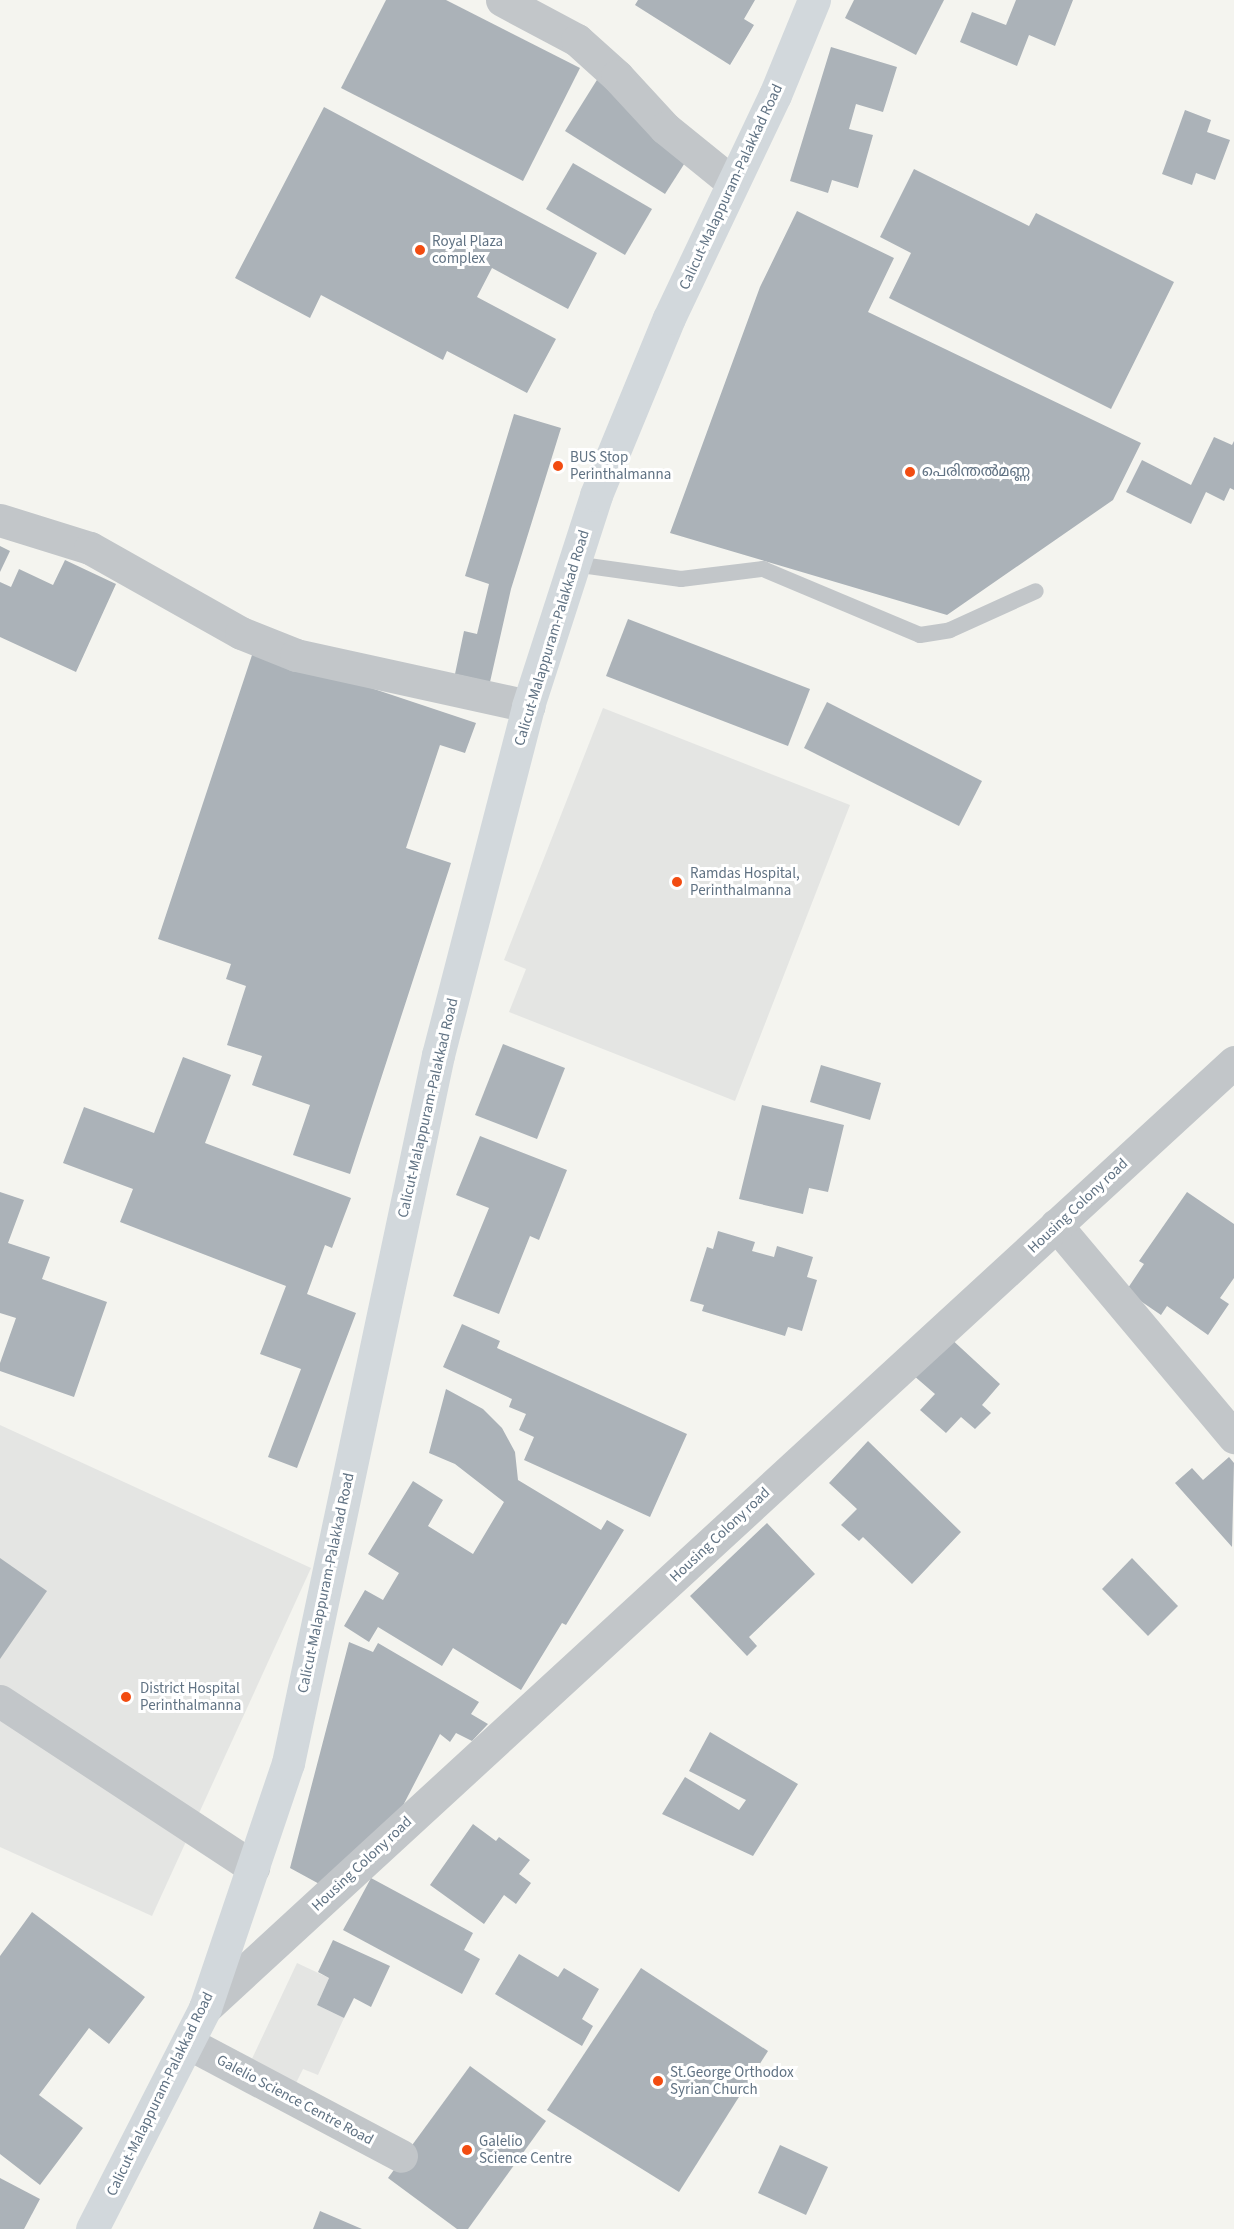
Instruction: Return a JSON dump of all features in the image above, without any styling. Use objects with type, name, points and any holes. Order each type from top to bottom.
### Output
[{"type":"highway","name":"Calicut-Malappuram-Palakkad Road","points":[[92,2229],[206,2008],[288,1763],[438,1054],[528,706],[596,495],[669,318],[776,95],[814,0]]},
{"type":"street","points":[[502,0],[577,40],[617,76],[665,128],[733,183]]},
{"type":"street","points":[[0,520],[90,548],[240,633],[296,655],[528,706]]},
{"type":"street","name":"Housing Colony road","points":[[206,2008],[1234,1062]]},
{"type":"street","points":[[1056,1226],[1234,1437]]},
{"type":"street","points":[[0,1701],[253,1867]]},
{"type":"street","name":"Galelio Science Centre Road","points":[[188,2043],[402,2156]]},
{"type":"lane","points":[[574,564],[681,579],[763,569],[920,635],[950,630],[1036,591]]},
{"type":"shaded area","name":"Ramdas Hospital, Perinthalmanna","points":[[603,708],[850,805],[735,1101],[509,1012],[526,969],[504,960]]},
{"type":"shaded area","name":"District Hospital Perinthalmanna","points":[[0,1425],[311,1568],[152,1916],[0,1847]]},
{"type":"shaded area","points":[[297,1963],[329,1978],[317,2005],[344,2018],[318,2075],[303,2069],[296,2083],[250,2063]]},
{"type":"building","points":[[386,0],[446,0],[580,68],[523,181],[341,88]]},
{"type":"building","points":[[638,0],[755,0],[744,19],[754,25],[730,65],[635,5]]},
{"type":"building","points":[[854,0],[944,0],[916,55],[845,18]]},
{"type":"building","points":[[1016,0],[1073,0],[1055,46],[1029,35],[1017,66],[960,42],[972,12],[1006,25]]},
{"type":"building","points":[[831,47],[897,67],[883,112],[856,104],[849,129],[873,135],[858,188],[832,180],[828,193],[790,181]]},
{"type":"building","points":[[600,75],[688,158],[665,194],[565,131]]},
{"type":"building","name":"Royal Plaza complex","points":[[324,107],[597,253],[568,309],[492,268],[477,297],[556,339],[527,393],[447,351],[443,360],[321,295],[310,318],[235,278]]},
{"type":"building","points":[[1185,110],[1211,120],[1207,132],[1230,140],[1215,180],[1196,173],[1192,185],[1162,174]]},
{"type":"building","points":[[573,163],[652,209],[625,255],[546,209]]},
{"type":"building","points":[[914,169],[1029,226],[1036,213],[1174,282],[1111,409],[889,298],[911,253],[880,237]]},
{"type":"building","name":"പെരിന്തൽമണ്ണ","points":[[797,211],[894,258],[868,312],[1141,443],[1113,500],[947,615],[670,533],[760,287]]},
{"type":"building","points":[[514,414],[561,428],[511,589],[490,682],[455,674],[464,631],[477,634],[489,584],[465,576]]},
{"type":"building","points":[[1214,437],[1232,445],[1234,441],[1234,490],[1230,488],[1224,501],[1206,492],[1191,524],[1126,492],[1142,460],[1191,485]]},
{"type":"building","points":[[0,546],[10,551],[0,572]]},
{"type":"building","points":[[65,560],[116,584],[76,672],[0,637],[0,582],[11,587],[19,569],[53,585]]},
{"type":"building","points":[[628,619],[810,689],[788,746],[606,676]]},
{"type":"building","points":[[254,649],[476,723],[465,753],[440,745],[406,848],[451,863],[350,1174],[293,1155],[310,1105],[252,1085],[262,1056],[227,1045],[246,986],[226,979],[231,964],[158,939]]},
{"type":"building","points":[[827,702],[982,781],[959,826],[804,748]]},
{"type":"building","points":[[503,1044],[565,1068],[537,1139],[475,1115]]},
{"type":"building","points":[[183,1057],[231,1075],[205,1143],[351,1198],[332,1248],[325,1245],[307,1294],[356,1313],[297,1468],[268,1457],[301,1369],[260,1354],[286,1286],[120,1222],[133,1189],[63,1163],[84,1107],[154,1133]]},
{"type":"building","points":[[821,1065],[881,1083],[870,1120],[810,1102]]},
{"type":"building","points":[[762,1105],[844,1125],[828,1192],[809,1188],[803,1214],[739,1199]]},
{"type":"building","points":[[480,1136],[567,1170],[539,1240],[530,1236],[499,1314],[453,1296],[489,1208],[456,1195]]},
{"type":"building","points":[[0,1192],[24,1200],[8,1243],[50,1257],[42,1279],[107,1302],[74,1397],[0,1371],[0,1363],[16,1318],[0,1313]]},
{"type":"building","points":[[1187,1192],[1234,1224],[1234,1278],[1220,1298],[1229,1304],[1208,1335],[1167,1306],[1161,1315],[1126,1291],[1144,1264],[1139,1261]]},
{"type":"building","points":[[718,1231],[755,1242],[752,1251],[774,1257],[777,1246],[813,1257],[807,1277],[817,1280],[802,1331],[788,1327],[785,1336],[702,1311],[704,1305],[690,1301],[707,1247],[713,1249]]},
{"type":"building","points":[[462,1324],[500,1341],[497,1348],[687,1434],[650,1517],[524,1460],[534,1437],[519,1430],[526,1414],[509,1407],[512,1399],[443,1367]]},
{"type":"building","points":[[948,1336],[1000,1384],[982,1405],[991,1413],[975,1429],[961,1417],[946,1433],[920,1410],[935,1394],[913,1375]]},
{"type":"building","points":[[446,1389],[483,1409],[502,1428],[515,1452],[518,1480],[601,1530],[607,1520],[624,1530],[566,1625],[562,1623],[521,1690],[453,1648],[442,1666],[378,1627],[369,1642],[344,1626],[365,1590],[383,1600],[399,1573],[368,1554],[413,1481],[443,1500],[428,1526],[473,1554],[504,1502],[455,1464],[429,1453]]},
{"type":"building","points":[[868,1441],[961,1532],[912,1584],[863,1537],[859,1541],[841,1525],[857,1509],[829,1483]]},
{"type":"building","points":[[1229,1457],[1234,1463],[1232,1547],[1175,1483],[1192,1468],[1203,1480]]},
{"type":"building","points":[[767,1523],[815,1574],[749,1637],[757,1646],[747,1656],[690,1596]]},
{"type":"building","points":[[0,1558],[47,1591],[0,1659]]},
{"type":"building","points":[[1132,1558],[1178,1606],[1148,1636],[1102,1589]]},
{"type":"building","points":[[349,1642],[373,1652],[378,1643],[479,1702],[471,1714],[488,1724],[472,1741],[456,1733],[450,1742],[440,1734],[394,1823],[323,1886],[290,1868]]},
{"type":"building","points":[[710,1732],[798,1784],[753,1856],[662,1814],[685,1777],[739,1810],[746,1800],[689,1771]]},
{"type":"building","points":[[473,1824],[496,1841],[499,1837],[530,1860],[519,1874],[531,1883],[516,1904],[504,1895],[484,1924],[430,1885]]},
{"type":"building","points":[[371,1878],[473,1933],[464,1950],[480,1959],[462,1994],[343,1930]]},
{"type":"building","points":[[32,1912],[145,1997],[109,2044],[89,2028],[39,2095],[83,2128],[40,2185],[0,2154],[0,1956]]},
{"type":"building","points":[[333,1940],[390,1966],[371,2007],[354,1998],[344,2018],[317,2005],[329,1978],[318,1972]]},
{"type":"building","points":[[519,1954],[558,1977],[564,1968],[599,1989],[582,2019],[593,2026],[582,2046],[495,1994]]},
{"type":"building","name":"St.George Orthodox Syrian Church","points":[[641,1968],[768,2051],[679,2192],[547,2110]]},
{"type":"building","name":"Galelio Science Centre","points":[[470,2066],[546,2121],[468,2229],[457,2229],[388,2178]]},
{"type":"building","points":[[780,2145],[828,2167],[806,2215],[758,2193]]},
{"type":"building","points":[[0,2178],[40,2199],[24,2229],[0,2229]]},
{"type":"building","points":[[320,2211],[362,2229],[313,2229]]},
{"type":"place","name":"Royal Plaza complex","points":[[420,250]]},
{"type":"place","name":"BUS Stop Perinthalmanna","points":[[558,466]]},
{"type":"place","name":"പെരിന്തൽമണ്ണ","points":[[910,472]]},
{"type":"place","name":"Ramdas Hospital, Perinthalmanna","points":[[677,882]]},
{"type":"place","name":"District Hospital Perinthalmanna","points":[[126,1697]]},
{"type":"place","name":"St.George Orthodox Syrian Church","points":[[658,2081]]},
{"type":"place","name":"Galelio Science Centre","points":[[467,2150]]}]
